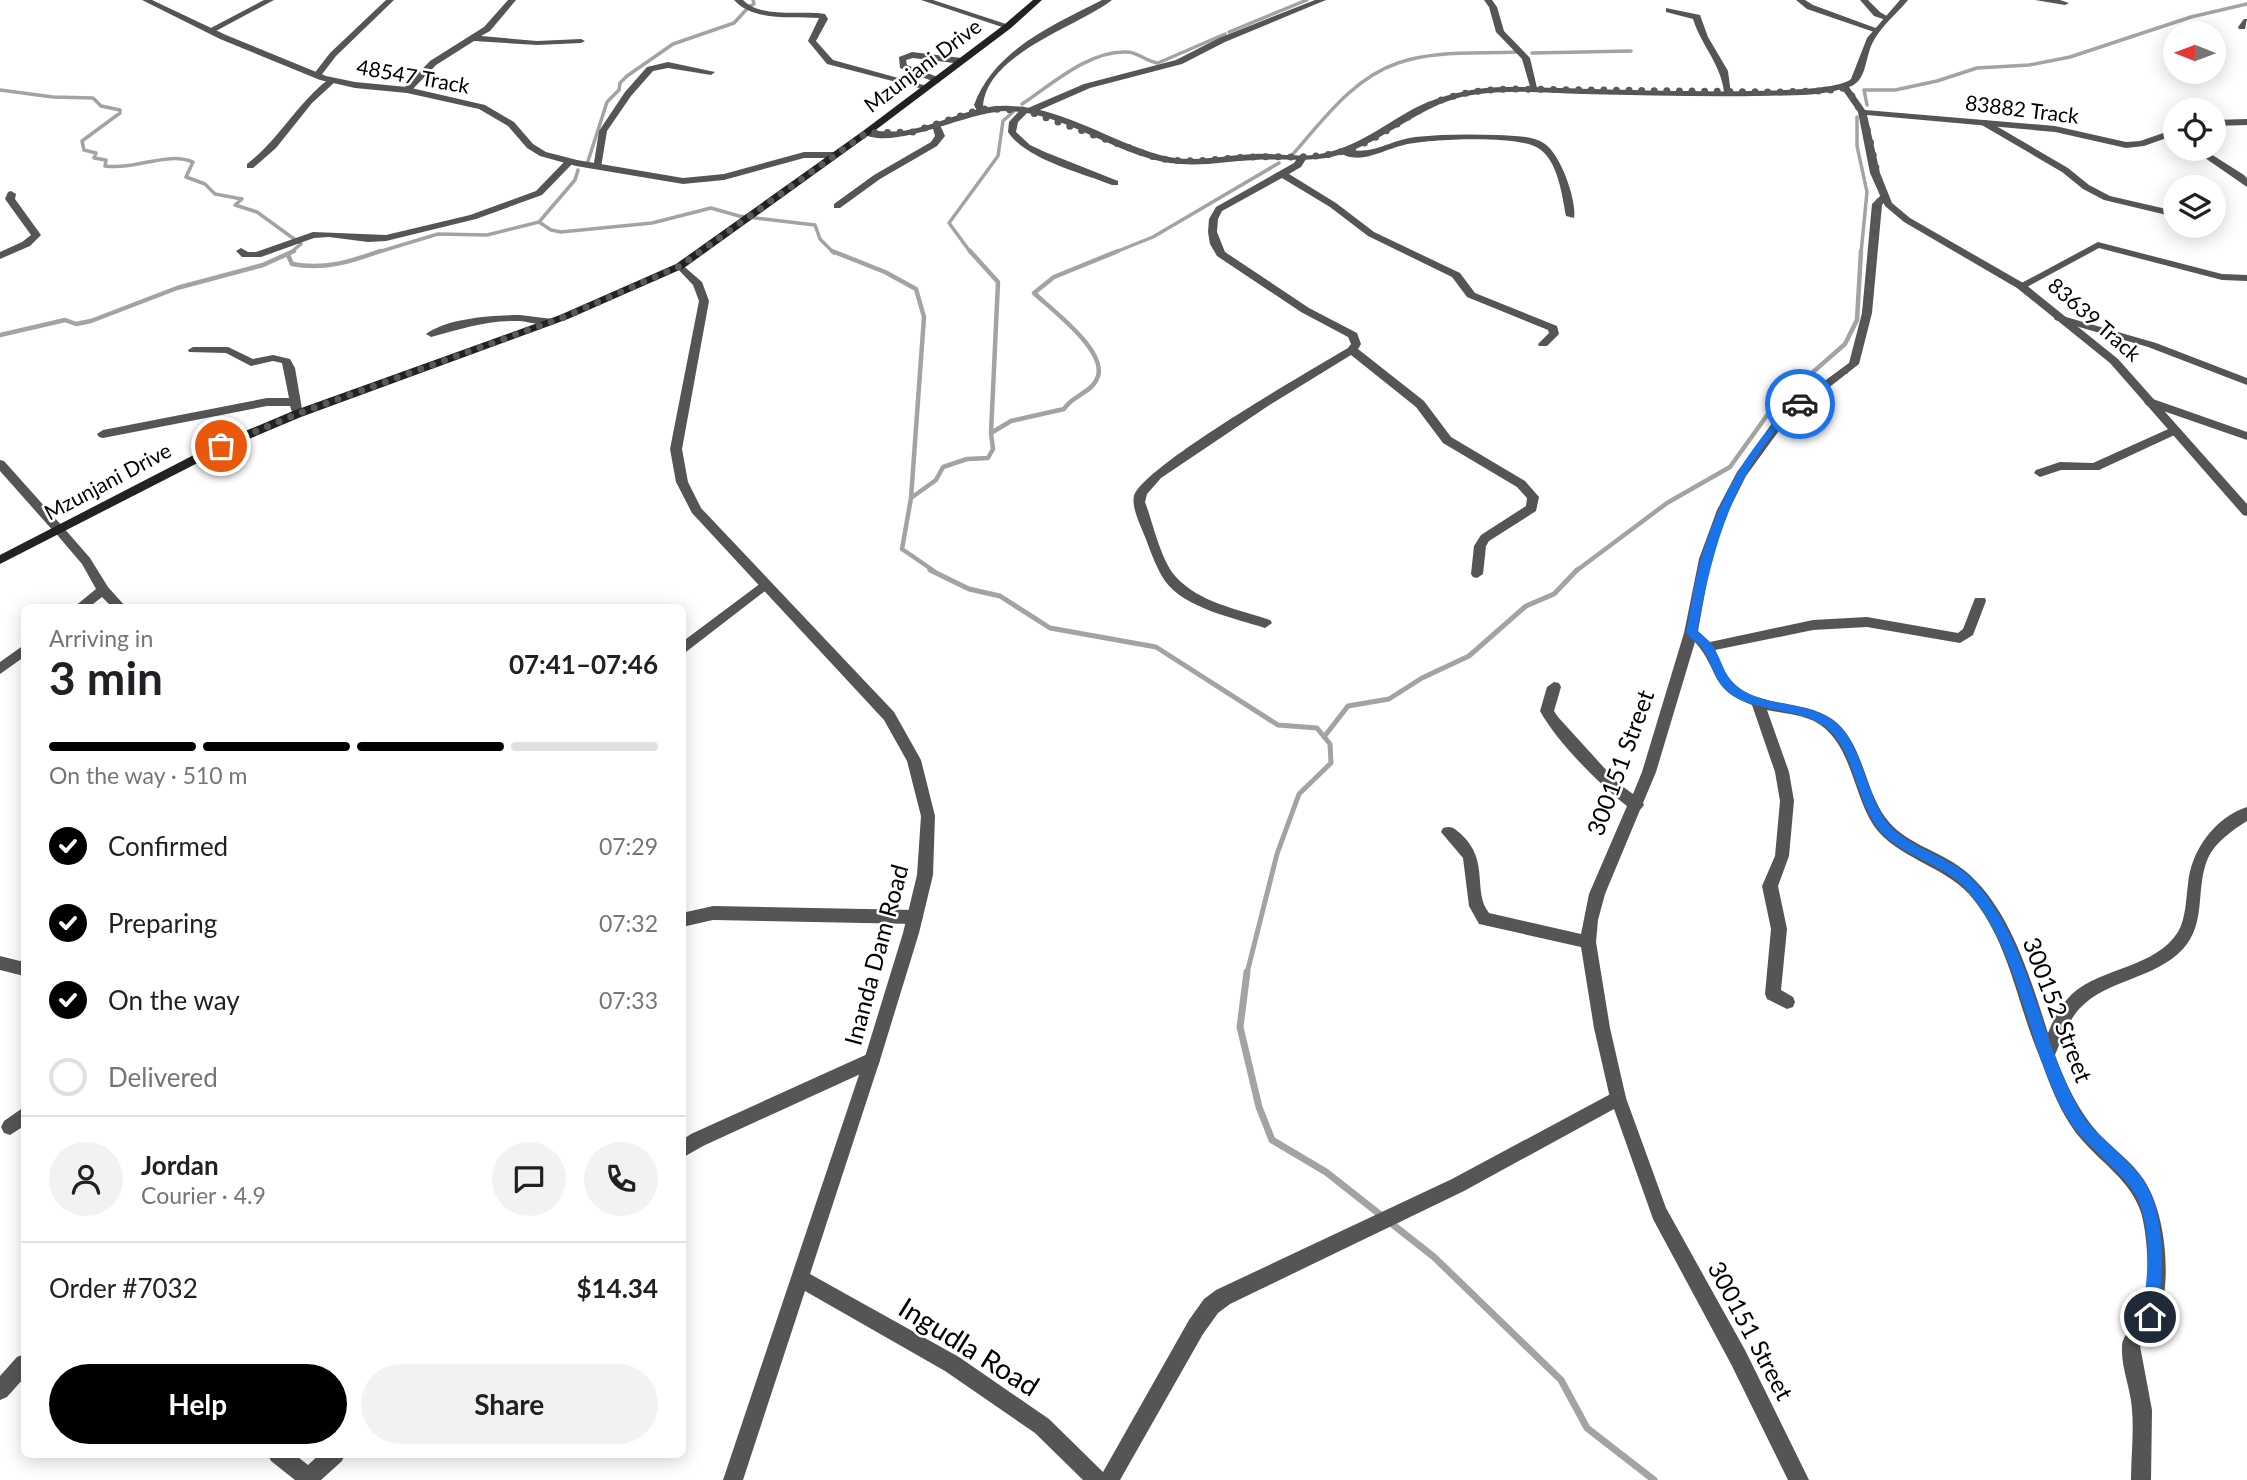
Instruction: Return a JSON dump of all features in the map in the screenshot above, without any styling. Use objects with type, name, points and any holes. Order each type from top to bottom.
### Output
[{"type":"main road","name":"Mzunjani Drive","points":[[0,560],[177,466],[295,408],[552,322],[680,266],[866,133],[1008,26],[1038,0]]},
{"type":"street","name":"48547 Track","points":[[146,0],[332,81],[407,90],[482,107],[511,124],[530,146],[543,154],[569,162],[664,180],[701,180],[804,155],[835,155]]},
{"type":"street","points":[[211,30],[270,0]]},
{"type":"street","points":[[317,75],[334,52],[366,27],[390,0]]},
{"type":"street","points":[[407,90],[433,63],[493,23],[512,0]]},
{"type":"street","points":[[738,0],[742,5],[757,10],[822,16],[824,19],[812,41],[827,60],[927,87]]},
{"type":"street","points":[[925,0],[1008,26]]},
{"type":"street","points":[[981,109],[978,105],[982,92],[1007,62],[1044,34],[1108,0]]},
{"type":"street","points":[[1115,183],[1018,141],[1012,132],[1012,125],[1027,110],[1087,86],[1180,62],[1222,40],[1322,0]]},
{"type":"street","points":[[1488,0],[1493,6],[1500,32],[1527,58],[1535,90]]},
{"type":"street","points":[[1800,0],[1810,7],[1877,30]]},
{"type":"street","points":[[1864,0],[1877,14],[1886,18]]},
{"type":"street","points":[[866,133],[905,134],[981,109],[1027,110],[1157,158],[1173,161],[1196,163],[1258,157],[1301,159],[1342,152],[1383,133],[1433,103],[1486,91],[1728,92],[1824,91],[1845,88],[1857,77],[1867,46],[1877,30],[1905,0]]},
{"type":"street","points":[[2039,0],[2065,3]]},
{"type":"street","points":[[1669,10],[1697,17],[1708,47],[1724,65],[1728,92]]},
{"type":"street","points":[[472,38],[537,43],[580,41]]},
{"type":"street","points":[[937,80],[903,66],[902,59],[912,55],[962,61]]},
{"type":"street","points":[[596,167],[603,131],[628,94],[650,69],[668,65],[710,72]]},
{"type":"street","points":[[250,166],[276,144],[310,97],[332,81]]},
{"type":"street","points":[[1845,88],[1862,112],[1875,173],[1884,197]]},
{"type":"street","name":"83882 Track","points":[[1862,112],[2055,129],[2126,145],[2163,137]]},
{"type":"street","points":[[1983,122],[2107,198],[2163,211]]},
{"type":"street","points":[[2226,123],[2247,122]]},
{"type":"street","points":[[837,206],[877,177],[934,144],[940,136],[936,125]]},
{"type":"street","points":[[1342,152],[1360,157],[1403,142],[1421,139],[1519,138],[1535,141],[1549,154],[1568,197],[1571,216]]},
{"type":"street","points":[[1265,623],[1200,602],[1171,580],[1160,561],[1139,502],[1142,493],[1157,475],[1264,402],[1352,350],[1356,344],[1353,335],[1289,300],[1221,254],[1216,245],[1212,220],[1215,213],[1298,165],[1301,159]]},
{"type":"street","points":[[2216,161],[2247,184]]},
{"type":"street","points":[[241,251],[246,255],[257,255],[324,233],[358,239],[386,238],[474,217],[539,193],[569,162]]},
{"type":"street","points":[[1282,174],[1333,205],[1371,234],[1455,275],[1471,295],[1553,328],[1554,334],[1543,344]]},
{"type":"street","points":[[0,256],[26,244],[36,235],[15,207],[11,194]]},
{"type":"street","name":"83639 Track","points":[[1884,197],[1907,220],[2021,286],[2114,361],[2247,512]]},
{"type":"street","name":"300151 Street","points":[[1799,1480],[1738,1357],[1659,1213],[1618,1098],[1602,1028],[1588,942],[1597,894],[1637,805],[1691,633],[1705,559],[1723,510],[1741,475],[1782,418],[1854,364],[1867,313],[1877,204],[1884,197]]},
{"type":"street","points":[[2021,286],[2100,244],[2150,260],[2222,277],[2247,278]]},
{"type":"street","name":"Inanda Dam Road","points":[[680,266],[698,284],[704,301],[677,449],[682,482],[696,510],[889,716],[915,760],[928,816],[925,875],[915,917],[872,1060],[733,1480]]},
{"type":"street","points":[[431,334],[463,322],[493,317],[530,317],[552,322]]},
{"type":"street","points":[[2059,318],[2152,345],[2247,382]]},
{"type":"street","points":[[103,433],[267,402],[295,408],[290,368],[283,359],[273,358],[251,363],[228,351],[193,350]]},
{"type":"street","points":[[1352,350],[1420,404],[1447,440],[1521,484],[1533,497],[1532,508],[1485,538],[1480,546],[1477,574]]},
{"type":"street","points":[[2150,402],[2247,436]]},
{"type":"street","points":[[2040,473],[2060,466],[2095,467],[2175,430]]},
{"type":"street","points":[[0,464],[86,561],[103,590],[117,604]]},
{"type":"street","points":[[686,647],[765,585]]},
{"type":"street","points":[[84,604],[103,590]]},
{"type":"street","points":[[1708,647],[1814,625],[1867,622],[1960,638],[1968,632],[1980,601]]},
{"type":"street","name":"300152 Street","points":[[1691,633],[1708,647],[1712,661],[1734,691],[1757,701],[1817,717],[1829,724],[1840,734],[1881,824],[1900,841],[1960,875],[1972,887],[1995,920],[2015,963],[2047,1055],[2074,1115],[2144,1196],[2154,1228],[2155,1276],[2150,1317],[2146,1326],[2132,1340],[2131,1346],[2142,1410],[2141,1480]]},
{"type":"street","points":[[0,669],[21,652]]},
{"type":"street","points":[[1554,687],[1547,711],[1553,721],[1613,787],[1637,805]]},
{"type":"street","points":[[1757,701],[1782,772],[1787,801],[1782,856],[1770,886],[1779,929],[1773,994],[1787,1002]]},
{"type":"street","points":[[2047,1055],[2063,1019],[2082,996],[2161,956],[2184,937],[2194,908],[2201,858],[2218,836],[2247,813]]},
{"type":"street","points":[[1448,832],[1470,858],[1477,910],[1483,919],[1588,942]]},
{"type":"street","points":[[686,919],[713,913],[915,917]]},
{"type":"street","points":[[0,963],[21,968]]},
{"type":"street","points":[[686,1147],[872,1060]]},
{"type":"street","points":[[1110,1480],[1196,1327],[1211,1306],[1243,1285],[1334,1245],[1458,1185],[1618,1098]]},
{"type":"street","points":[[10,1128],[21,1118]]},
{"type":"street","name":"Ingudla Road","points":[[799,1278],[952,1364],[1042,1426],[1097,1480]]},
{"type":"street","points":[[0,1390],[21,1367]]},
{"type":"street","points":[[283,1458],[308,1479],[331,1458]]},
{"type":"waterway","points":[[750,6],[754,4],[753,0]]},
{"type":"waterway","points":[[1229,32],[1307,0]]},
{"type":"waterway","points":[[1867,105],[1864,90],[1895,90],[1937,81],[1977,68],[2029,65],[2070,57],[2191,17],[2247,4]]},
{"type":"waterway","points":[[588,161],[607,102],[619,90],[620,83],[627,76],[673,44],[734,23],[746,10]]},
{"type":"waterway","points":[[1022,104],[1071,70],[1099,57],[1131,52],[1158,63],[1225,34]]},
{"type":"waterway","points":[[1532,53],[1631,51]]},
{"type":"waterway","points":[[1293,154],[1340,101],[1382,70],[1426,56],[1516,52]]},
{"type":"waterway","points":[[0,90],[53,97],[93,98],[101,106],[120,110],[120,113],[82,141],[84,150],[96,153],[94,158],[106,160],[105,166],[129,166],[162,159],[193,162],[186,177],[205,184],[215,194],[242,199],[235,205],[257,212],[301,244],[291,253]]},
{"type":"waterway","points":[[971,253],[949,223],[998,156],[1003,121],[1014,111]]},
{"type":"waterway","points":[[1857,117],[1857,146],[1867,192],[1861,253]]},
{"type":"waterway","points":[[1118,251],[1153,237],[1279,163]]},
{"type":"waterway","points":[[539,222],[575,180],[578,170]]},
{"type":"waterway","points":[[539,222],[551,230],[561,232],[652,223],[711,208],[739,216],[815,225],[820,239],[832,251]]},
{"type":"waterway","points":[[375,253],[438,234],[487,235],[539,222]]},
{"type":"waterway","points":[[288,255],[292,264],[315,266],[347,262],[380,251]]},
{"type":"waterway","points":[[832,251],[885,272],[916,289],[924,317],[911,498]]},
{"type":"waterway","points":[[970,251],[998,282],[991,433]]},
{"type":"waterway","points":[[991,433],[1011,421],[1064,409],[1095,382],[1098,366],[1094,354],[1064,319],[1034,293],[1054,277],[1118,251]]},
{"type":"waterway","points":[[1113,253],[1118,251]]},
{"type":"waterway","points":[[1576,571],[1667,503],[1730,467],[1773,407],[1845,344],[1857,320],[1861,251]]},
{"type":"waterway","points":[[0,335],[65,320],[76,324],[91,321],[177,288],[263,265],[291,253]]},
{"type":"waterway","points":[[911,498],[936,480],[943,467],[967,459],[988,458],[993,449],[991,433]]},
{"type":"waterway","points":[[911,498],[902,549],[934,571]]},
{"type":"waterway","points":[[930,570],[969,589],[1000,596],[1050,628],[1156,647],[1278,725],[1317,728],[1324,737]]},
{"type":"waterway","points":[[1324,737],[1348,706],[1389,699],[1422,678],[1469,656],[1526,606],[1554,594],[1576,571]]},
{"type":"waterway","points":[[1247,973],[1277,854],[1299,794],[1331,763],[1330,744],[1324,737]]},
{"type":"waterway","points":[[1247,972],[1240,1027],[1259,1107],[1272,1140],[1326,1172],[1434,1257],[1561,1380],[1587,1428],[1654,1480]]},
{"type":"way so far","points":[[221,446],[273,423],[564,317],[680,266],[866,133],[905,134],[972,111],[997,108],[1045,115],[1157,158],[1173,161],[1196,163],[1258,157],[1298,159],[1324,156],[1354,147],[1433,103],[1450,97],[1511,89],[1774,92],[1845,88],[1850,93],[1862,112],[1875,173],[1884,197],[1877,204],[1867,313],[1854,364],[1800,404]]},
{"type":"route","points":[[1800,404],[1782,418],[1759,447],[1723,510],[1705,559],[1691,633],[1702,639],[1708,647],[1718,674],[1734,691],[1749,699],[1817,717],[1840,734],[1881,824],[1900,841],[1960,875],[1972,887],[1995,920],[2015,963],[2053,1070],[2074,1115],[2144,1196],[2154,1228],[2155,1276],[2150,1317]]}]
